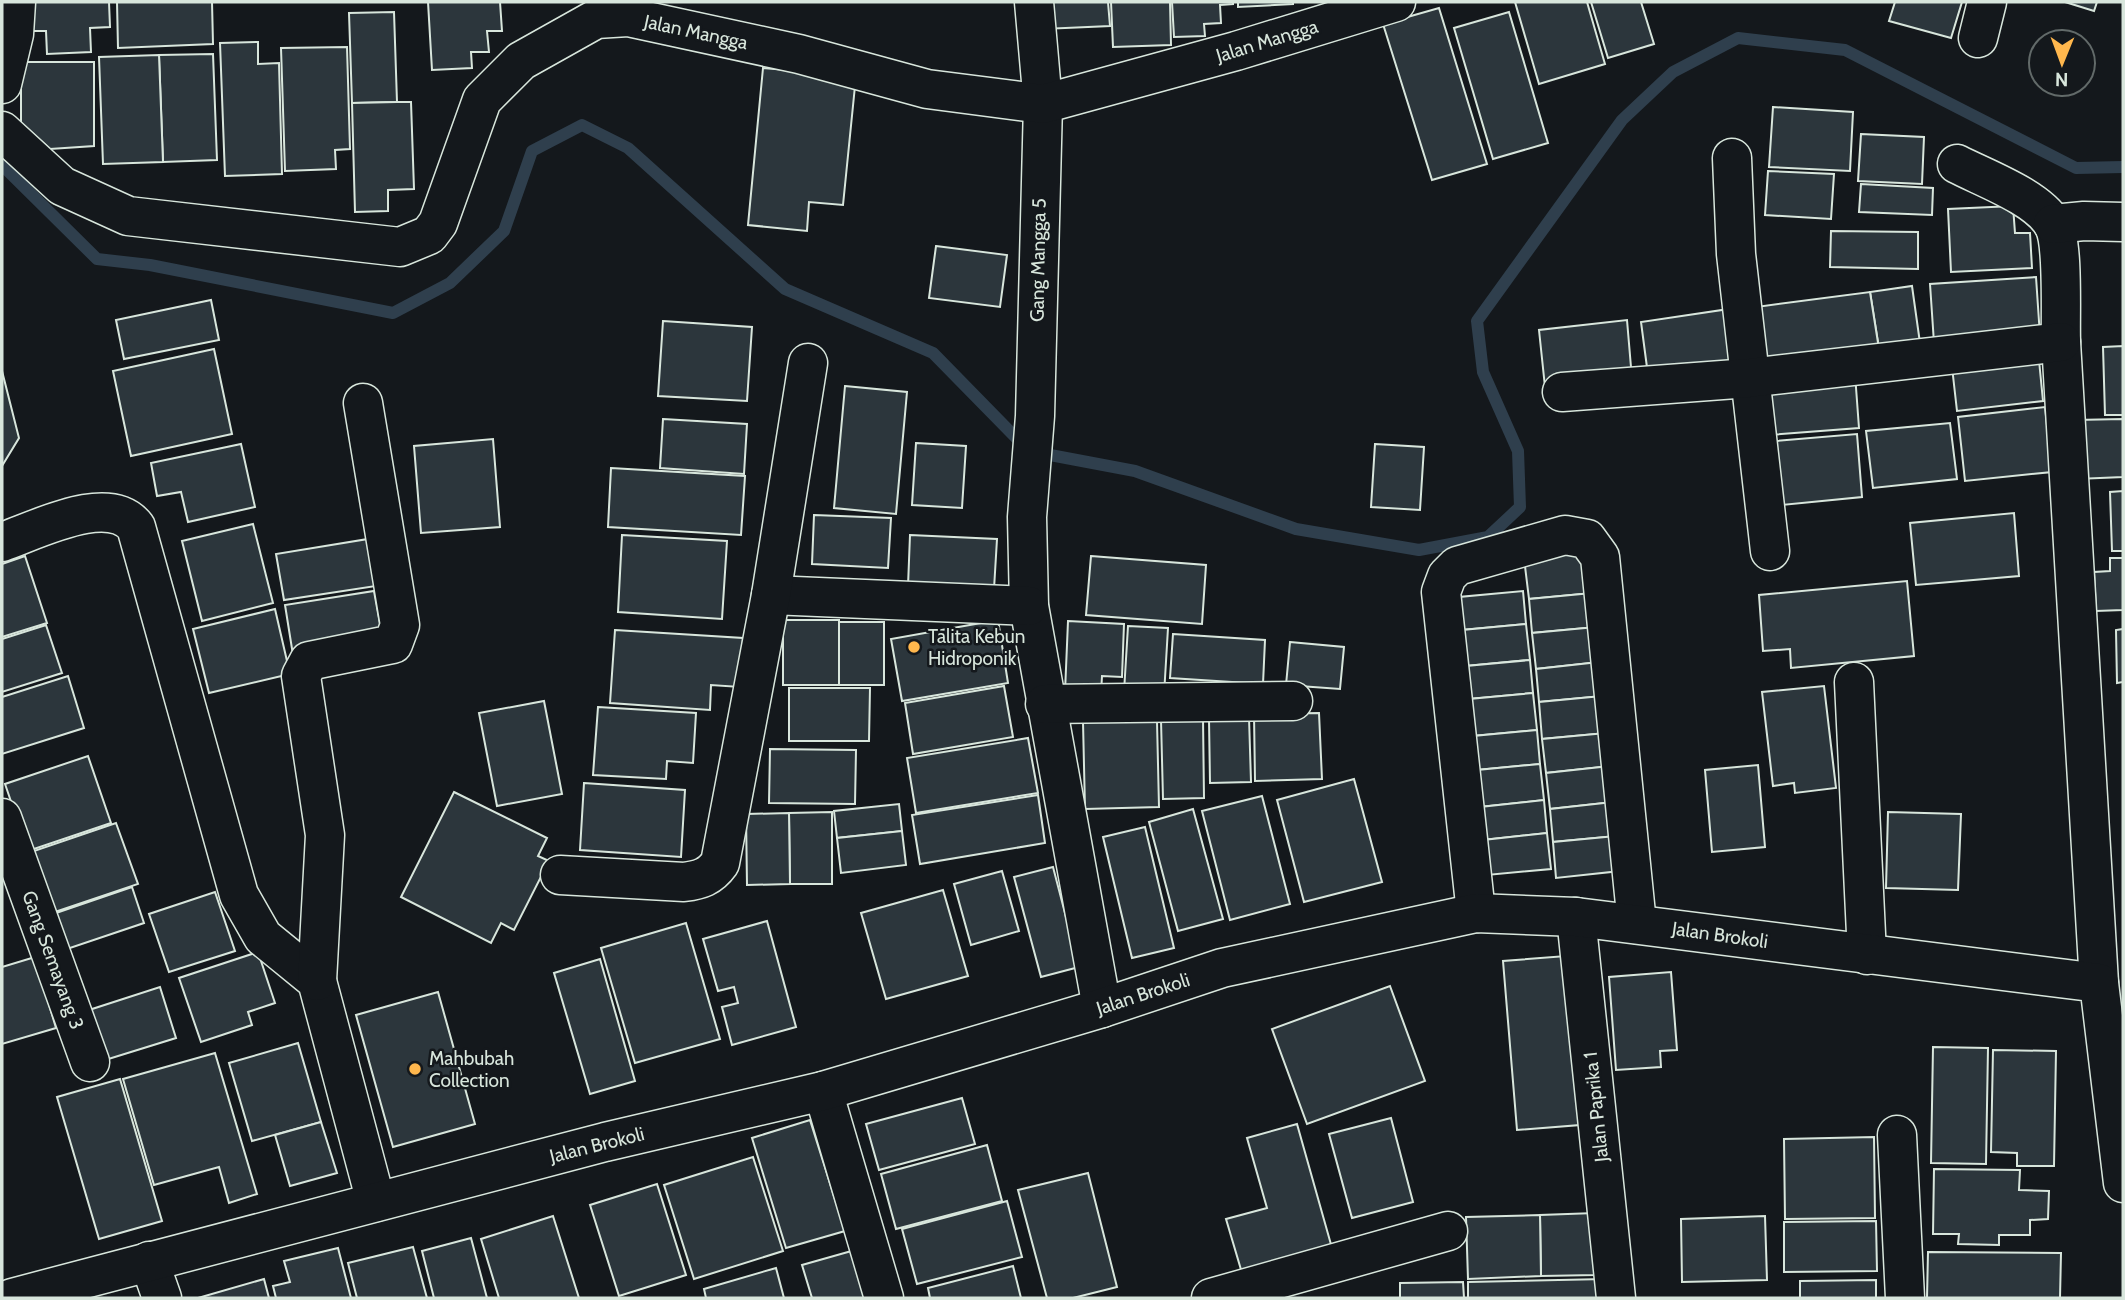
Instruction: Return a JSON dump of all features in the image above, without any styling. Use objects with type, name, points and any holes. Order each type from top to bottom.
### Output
[{"type":"street","points":[[2,83],[14,34],[16,2]]},
{"type":"street","name":"Gang Mangga 5","points":[[1034,2],[1043,104],[1035,416],[1027,517],[1029,606],[1102,1008]]},
{"type":"street","name":"Jalan Mangga","points":[[2,131],[62,186],[128,216],[400,247],[429,236],[438,223],[482,100],[521,61],[596,19],[698,18],[799,54],[927,89],[1043,104],[1236,51],[1396,2]]},
{"type":"street","points":[[1732,158],[1736,254],[1770,551]]},
{"type":"street","points":[[1957,164],[2034,204],[2053,224],[2059,252],[2061,342],[2099,983],[2123,1183]]},
{"type":"street","points":[[2053,224],[2084,221],[2123,222]]},
{"type":"street","points":[[1562,392],[1749,378],[2061,342]]},
{"type":"street","points":[[560,875],[699,881],[713,873],[720,863],[771,595],[808,363]]},
{"type":"street","points":[[363,403],[400,625],[393,644],[309,660],[301,676],[325,835],[317,981],[376,1202]]},
{"type":"street","points":[[2,542],[89,512],[120,514],[136,527],[239,895],[262,937],[317,981]]},
{"type":"street","points":[[1476,914],[1441,592],[1447,576],[1457,566],[1565,535],[1587,539],[1600,557],[1637,924]]},
{"type":"street","points":[[771,595],[1029,606]]},
{"type":"street","points":[[1854,682],[1867,956]]},
{"type":"street","points":[[1045,704],[1293,701]]},
{"type":"street","name":"Gang Semayang 3","points":[[2,818],[90,1062]]},
{"type":"street","name":"Jalan Brokoli","points":[[12,1298],[376,1202],[823,1091],[1102,1008],[1222,968],[1476,914],[1576,917],[1867,956],[2099,983]]},
{"type":"street","name":"Jalan Paprika 1","points":[[1576,917],[1616,1298]]},
{"type":"street","points":[[823,1091],[884,1298]]},
{"type":"street","points":[[1897,1135],[1905,1298]]},
{"type":"street","points":[[1231,1295],[1448,1231]]},
{"type":"street","points":[[149,1261],[162,1298]]},
{"type":"building","points":[[32,2],[109,2],[110,27],[90,28],[91,52],[47,54],[46,31],[33,31]]},
{"type":"building","points":[[117,2],[212,2],[213,44],[118,48]]},
{"type":"building","points":[[428,2],[500,2],[502,31],[487,31],[489,52],[471,52],[472,68],[432,70]]},
{"type":"building","points":[[1041,2],[1108,2],[1110,26],[1043,29]]},
{"type":"building","points":[[1111,2],[1170,2],[1171,45],[1113,47]]},
{"type":"building","points":[[1172,2],[1233,4],[1220,5],[1221,23],[1204,24],[1205,36],[1174,37]]},
{"type":"building","points":[[1238,2],[1293,2],[1293,4],[1238,7]]},
{"type":"building","points":[[1515,2],[1587,2],[1605,64],[1539,84]]},
{"type":"building","points":[[1591,2],[1641,2],[1654,44],[1608,58]]},
{"type":"building","points":[[1895,2],[1962,2],[1951,38],[1889,21]]},
{"type":"building","points":[[2065,2],[2097,2],[2094,11]]},
{"type":"building","points":[[1439,8],[1487,164],[1432,180],[1383,24]]},
{"type":"building","points":[[394,12],[397,102],[352,103],[349,13]]},
{"type":"building","points":[[1509,12],[1548,143],[1493,159],[1454,28]]},
{"type":"building","points":[[258,42],[258,64],[279,63],[282,174],[225,176],[220,43]]},
{"type":"building","points":[[347,47],[350,149],[335,150],[336,169],[285,171],[281,48]]},
{"type":"building","points":[[213,54],[217,160],[163,162],[159,55]]},
{"type":"building","points":[[159,55],[163,162],[103,164],[99,57]]},
{"type":"building","points":[[21,62],[94,62],[94,146],[50,149],[21,123]]},
{"type":"building","points":[[763,68],[856,76],[843,205],[809,202],[807,231],[748,225]]},
{"type":"building","points":[[411,102],[414,189],[388,190],[388,211],[355,212],[352,103]]},
{"type":"building","points":[[1773,107],[1853,112],[1850,171],[1769,167]]},
{"type":"building","points":[[1861,134],[1924,137],[1922,184],[1858,181]]},
{"type":"building","points":[[1768,171],[1834,174],[1831,219],[1765,215]]},
{"type":"building","points":[[1861,184],[1933,188],[1932,215],[1859,212]]},
{"type":"building","points":[[2013,206],[2015,233],[2030,233],[2032,268],[1951,272],[1948,209]]},
{"type":"building","points":[[1831,231],[1918,232],[1918,269],[1830,267]]},
{"type":"building","points":[[936,246],[1007,255],[1000,307],[929,298]]},
{"type":"building","points":[[2036,277],[2040,336],[1934,343],[1930,284]]},
{"type":"building","points":[[1912,286],[1920,343],[1879,349],[1870,292]]},
{"type":"building","points":[[1870,292],[1879,349],[1763,365],[1756,307]]},
{"type":"building","points":[[211,300],[219,340],[124,359],[116,320]]},
{"type":"building","points":[[1729,309],[1737,362],[1648,375],[1641,322]]},
{"type":"building","points":[[1627,320],[1632,379],[1545,387],[1539,330]]},
{"type":"building","points":[[663,321],[752,327],[747,401],[658,396]]},
{"type":"building","points":[[2123,346],[2123,415],[2105,415],[2103,347]]},
{"type":"building","points":[[214,349],[232,434],[131,456],[113,371]]},
{"type":"building","points":[[2038,350],[2043,401],[1957,411],[1951,358]]},
{"type":"building","points":[[2,371],[19,438],[2,466]]},
{"type":"building","points":[[1855,374],[1859,428],[1769,435],[1765,381]]},
{"type":"building","points":[[845,386],[907,392],[896,514],[834,508]]},
{"type":"building","points":[[2045,407],[2052,472],[1965,481],[1958,417]]},
{"type":"building","points":[[663,419],[747,424],[744,474],[660,468]]},
{"type":"building","points":[[2123,419],[2123,477],[2077,479],[2075,420]]},
{"type":"building","points":[[1950,423],[1957,479],[1873,488],[1866,431]]},
{"type":"building","points":[[1857,434],[1862,497],[1782,505],[1776,441]]},
{"type":"building","points":[[493,439],[500,527],[421,533],[414,446]]},
{"type":"building","points":[[916,443],[966,446],[962,508],[912,505]]},
{"type":"building","points":[[241,444],[255,507],[188,522],[181,492],[157,496],[151,463]]},
{"type":"building","points":[[1375,444],[1424,447],[1420,510],[1371,507]]},
{"type":"building","points":[[611,468],[745,476],[741,535],[608,527]]},
{"type":"building","points":[[2123,491],[2123,551],[2112,551],[2110,492]]},
{"type":"building","points":[[2014,513],[2019,576],[1916,585],[1910,523]]},
{"type":"building","points":[[814,515],[891,518],[888,568],[812,564]]},
{"type":"building","points":[[253,524],[273,603],[202,621],[182,541]]},
{"type":"building","points":[[622,535],[727,541],[722,619],[618,612]]},
{"type":"building","points":[[910,535],[997,539],[994,589],[908,586]]},
{"type":"building","points":[[368,539],[376,586],[284,600],[276,554]]},
{"type":"building","points":[[1588,552],[1592,593],[1529,599],[1524,558]]},
{"type":"building","points":[[25,556],[47,623],[2,637],[2,564]]},
{"type":"building","points":[[1091,556],[1206,565],[1202,624],[1086,615]]},
{"type":"building","points":[[2110,558],[2123,558],[2123,610],[2096,611],[2094,572],[2110,571]]},
{"type":"building","points":[[1907,581],[1914,656],[1791,668],[1790,649],[1763,651],[1759,595]]},
{"type":"building","points":[[374,591],[383,641],[293,655],[285,605]]},
{"type":"building","points":[[1523,591],[1526,624],[1462,630],[1459,597]]},
{"type":"building","points":[[1592,593],[1596,627],[1532,633],[1529,599]]},
{"type":"building","points":[[275,609],[290,674],[209,693],[193,629]]},
{"type":"building","points":[[783,620],[839,620],[839,685],[783,685]]},
{"type":"building","points":[[998,620],[1008,683],[902,701],[891,639]]},
{"type":"building","points":[[1068,621],[1124,624],[1122,677],[1102,676],[1101,694],[1065,692]]},
{"type":"building","points":[[839,622],[884,622],[884,685],[839,685]]},
{"type":"building","points":[[1526,624],[1530,660],[1466,666],[1462,630]]},
{"type":"building","points":[[46,625],[62,673],[2,692],[2,639]]},
{"type":"building","points":[[1128,626],[1168,628],[1164,695],[1124,692]]},
{"type":"building","points":[[1596,627],[1599,662],[1536,669],[1532,633]]},
{"type":"building","points":[[2123,629],[2123,682],[2117,683],[2116,630]]},
{"type":"building","points":[[615,630],[743,638],[740,687],[711,685],[710,710],[610,703]]},
{"type":"building","points":[[1173,634],[1265,640],[1263,684],[1170,678]]},
{"type":"building","points":[[1290,642],[1344,647],[1340,689],[1286,685]]},
{"type":"building","points":[[1530,660],[1533,693],[1469,699],[1466,666]]},
{"type":"building","points":[[1599,662],[1602,696],[1539,702],[1536,669]]},
{"type":"building","points":[[68,676],[84,728],[2,754],[2,697]]},
{"type":"building","points":[[1004,686],[1013,737],[913,754],[905,703]]},
{"type":"building","points":[[1824,686],[1836,788],[1795,793],[1794,783],[1773,786],[1762,692]]},
{"type":"building","points":[[789,688],[870,688],[869,741],[789,741]]},
{"type":"building","points":[[1533,693],[1537,730],[1473,736],[1469,699]]},
{"type":"building","points":[[1602,696],[1606,733],[1542,739],[1539,702]]},
{"type":"building","points":[[544,701],[562,794],[497,806],[479,713]]},
{"type":"building","points":[[598,707],[696,713],[693,763],[667,761],[666,779],[593,775]]},
{"type":"building","points":[[1319,713],[1322,779],[1255,781],[1254,714]]},
{"type":"building","points":[[1249,717],[1251,782],[1210,783],[1209,719]]},
{"type":"building","points":[[1203,718],[1204,798],[1163,799],[1161,720]]},
{"type":"building","points":[[1157,721],[1159,807],[1085,809],[1083,722]]},
{"type":"building","points":[[1537,730],[1540,764],[1477,770],[1473,736]]},
{"type":"building","points":[[1606,733],[1610,766],[1546,773],[1542,739]]},
{"type":"building","points":[[1028,738],[1038,793],[916,813],[907,758]]},
{"type":"building","points":[[770,749],[856,750],[855,804],[769,803]]},
{"type":"building","points":[[88,756],[111,823],[28,851],[5,784]]},
{"type":"building","points":[[1540,764],[1544,800],[1480,807],[1477,770]]},
{"type":"building","points":[[1758,765],[1765,847],[1712,852],[1705,770]]},
{"type":"building","points":[[1610,766],[1613,802],[1550,809],[1546,773]]},
{"type":"building","points":[[1354,779],[1382,882],[1304,902],[1277,800]]},
{"type":"building","points":[[584,783],[685,790],[681,857],[580,850]]},
{"type":"building","points":[[454,792],[547,838],[538,856],[549,861],[514,930],[501,923],[491,943],[401,897]]},
{"type":"building","points":[[1038,795],[1045,843],[920,864],[912,815]]},
{"type":"building","points":[[1262,796],[1290,904],[1230,920],[1202,811]]},
{"type":"building","points":[[1544,800],[1547,833],[1483,840],[1480,807]]},
{"type":"building","points":[[1613,802],[1616,836],[1553,842],[1550,809]]},
{"type":"building","points":[[899,804],[902,831],[837,838],[834,811]]},
{"type":"building","points":[[1193,809],[1223,919],[1178,931],[1149,822]]},
{"type":"building","points":[[832,812],[832,884],[790,884],[789,813]]},
{"type":"building","points":[[1888,812],[1961,814],[1958,890],[1886,888]]},
{"type":"building","points":[[789,813],[790,884],[747,885],[746,814]]},
{"type":"building","points":[[116,823],[138,884],[49,914],[28,853]]},
{"type":"building","points":[[1145,827],[1174,948],[1132,958],[1103,837]]},
{"type":"building","points":[[902,831],[906,865],[841,873],[837,838]]},
{"type":"building","points":[[1547,833],[1551,869],[1487,875],[1483,840]]},
{"type":"building","points":[[1616,836],[1620,871],[1556,878],[1553,842]]},
{"type":"building","points":[[1053,867],[1079,967],[1041,977],[1014,877]]},
{"type":"building","points":[[1002,871],[1019,931],[971,945],[954,884]]},
{"type":"building","points":[[132,887],[144,923],[67,949],[56,913]]},
{"type":"building","points":[[943,890],[968,976],[886,999],[861,913]]},
{"type":"building","points":[[215,892],[235,951],[169,972],[149,914]]},
{"type":"building","points":[[767,921],[796,1027],[732,1045],[722,1007],[738,1003],[734,987],[718,991],[703,939]]},
{"type":"building","points":[[686,923],[720,1039],[635,1063],[601,948]]},
{"type":"building","points":[[258,952],[275,1003],[248,1012],[252,1025],[201,1042],[179,978]]},
{"type":"building","points":[[1566,956],[1580,1125],[1517,1130],[1503,961]]},
{"type":"building","points":[[35,957],[56,1028],[2,1044],[2,967]]},
{"type":"building","points":[[600,959],[635,1081],[590,1094],[554,973]]},
{"type":"building","points":[[1671,972],[1677,1050],[1660,1051],[1661,1067],[1616,1070],[1609,977]]},
{"type":"building","points":[[1390,986],[1425,1081],[1307,1124],[1272,1029]]},
{"type":"building","points":[[160,987],[176,1038],[102,1061],[86,1011]]},
{"type":"building","name":"Mahbubah Collection","points":[[438,992],[475,1124],[393,1147],[356,1015]]},
{"type":"building","points":[[298,1043],[321,1122],[252,1141],[229,1063]]},
{"type":"building","points":[[1933,1047],[1988,1048],[1986,1164],[1931,1163]]},
{"type":"building","points":[[1993,1050],[2056,1051],[2054,1166],[2017,1166],[2017,1153],[1991,1152]]},
{"type":"building","points":[[215,1053],[257,1194],[229,1203],[219,1167],[154,1185],[123,1079]]},
{"type":"building","points":[[120,1079],[162,1221],[99,1239],[57,1097]]},
{"type":"building","points":[[962,1098],[975,1144],[879,1170],[866,1124]]},
{"type":"building","points":[[1391,1118],[1413,1202],[1352,1218],[1329,1134]]},
{"type":"building","points":[[810,1120],[845,1231],[786,1248],[752,1138]]},
{"type":"building","points":[[321,1122],[337,1173],[290,1186],[275,1135]]},
{"type":"building","points":[[1297,1124],[1332,1248],[1242,1273],[1226,1219],[1267,1208],[1247,1138]]},
{"type":"building","points":[[1874,1137],[1875,1218],[1785,1219],[1784,1139]]},
{"type":"building","points":[[987,1145],[1002,1201],[896,1229],[881,1174]]},
{"type":"building","points":[[753,1157],[783,1251],[694,1279],[664,1185]]},
{"type":"building","points":[[1934,1169],[2020,1170],[2019,1190],[2049,1191],[2048,1219],[2030,1220],[2030,1235],[1999,1235],[1999,1245],[1958,1244],[1959,1234],[1933,1234]]},
{"type":"building","points":[[1088,1173],[1117,1287],[1073,1298],[1047,1298],[1018,1190]]},
{"type":"building","points":[[657,1184],[686,1275],[619,1296],[590,1205]]},
{"type":"building","points":[[1007,1201],[1022,1257],[917,1284],[902,1229]]},
{"type":"building","points":[[1595,1213],[1596,1275],[1541,1276],[1540,1215]]},
{"type":"building","points":[[1540,1215],[1541,1276],[1468,1279],[1466,1217]]},
{"type":"building","points":[[553,1216],[579,1298],[499,1298],[481,1239]]},
{"type":"building","points":[[1765,1216],[1767,1280],[1682,1282],[1681,1219]]},
{"type":"building","points":[[1876,1221],[1877,1271],[1784,1272],[1784,1222]]},
{"type":"building","points":[[471,1238],[487,1298],[434,1298],[422,1251]]},
{"type":"building","points":[[413,1247],[427,1298],[357,1298],[348,1263]]},
{"type":"building","points":[[338,1248],[351,1298],[276,1298],[273,1286],[290,1282],[284,1261]]},
{"type":"building","points":[[855,1250],[869,1298],[812,1298],[802,1265]]},
{"type":"building","points":[[1928,1252],[2061,1253],[2060,1298],[1927,1298]]},
{"type":"building","points":[[1013,1266],[1021,1298],[930,1298],[928,1288]]},
{"type":"building","points":[[776,1268],[784,1298],[706,1298],[704,1289]]},
{"type":"building","points":[[264,1279],[269,1298],[198,1298]]},
{"type":"building","points":[[1605,1279],[1606,1298],[1468,1298],[1468,1282]]},
{"type":"building","points":[[1876,1280],[1876,1298],[1800,1298],[1800,1281]]},
{"type":"building","points":[[1463,1282],[1464,1298],[1400,1298],[1400,1283]]},
{"type":"waterway","points":[[2,165],[97,259],[150,265],[393,313],[450,283],[504,231],[532,151],[582,125],[628,148],[785,289],[933,353],[1029,451],[1135,471],[1296,529],[1419,550],[1488,537],[1520,507],[1518,451],[1483,372],[1477,321],[1622,120],[1673,72],[1738,38],[1845,50],[2076,168],[2123,167]]},
{"type":"place","name":"Talita Kebun Hidroponik","points":[[914,647]]},
{"type":"place","name":"Mahbubah Collection","points":[[415,1069]]}]
